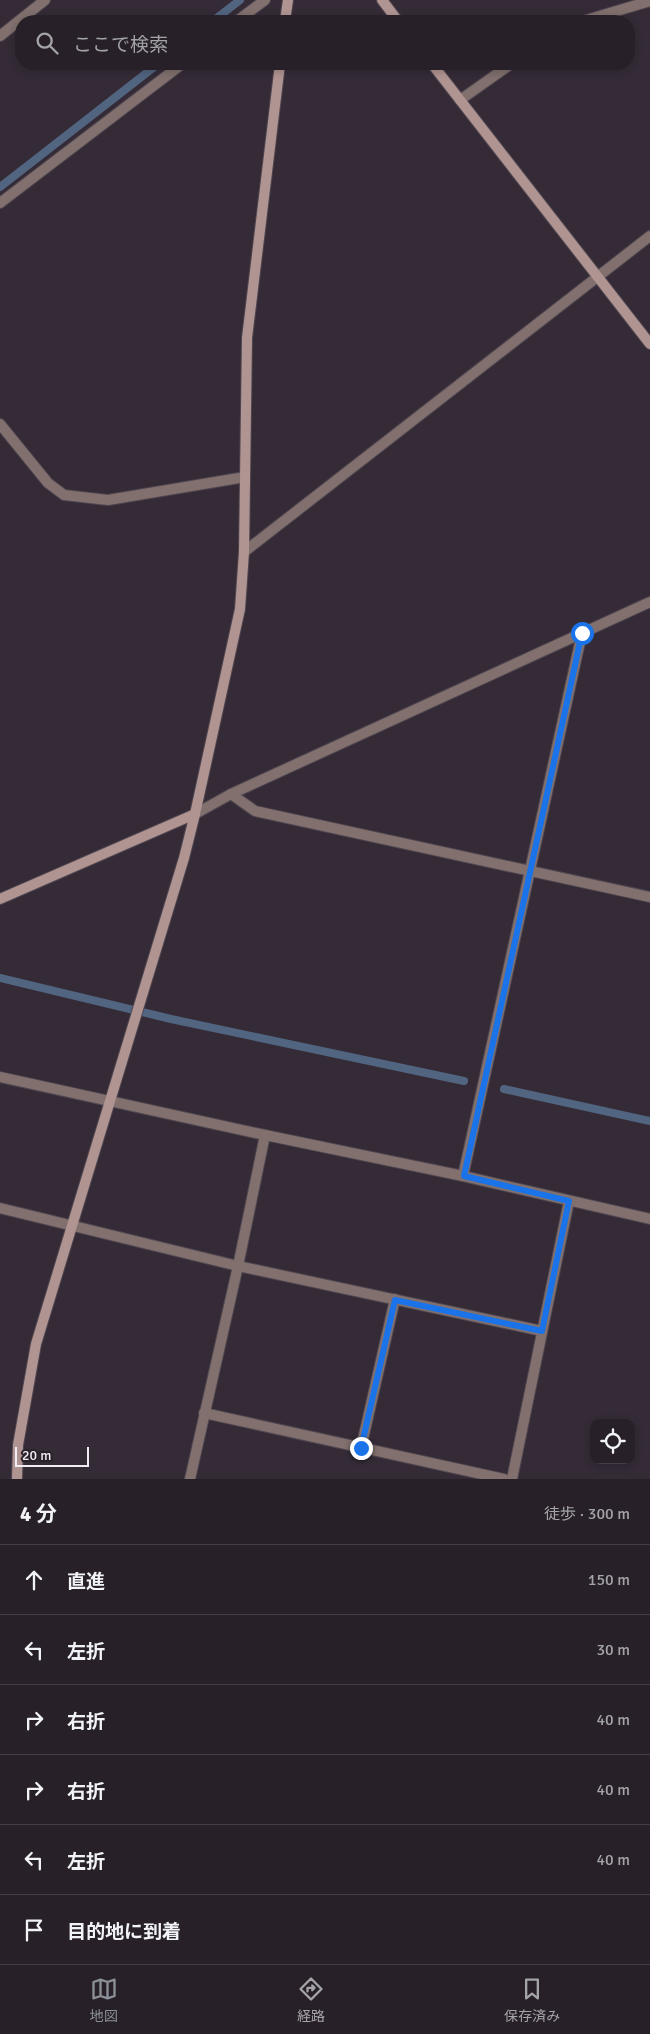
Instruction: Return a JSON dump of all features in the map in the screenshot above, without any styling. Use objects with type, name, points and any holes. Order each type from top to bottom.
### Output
[{"type":"street","points":[[26,15],[45,0]]},
{"type":"street","points":[[245,15],[265,0]]},
{"type":"street","points":[[287,15],[288,0]]},
{"type":"street","points":[[382,0],[393,15]]},
{"type":"street","points":[[602,15],[650,1]]},
{"type":"street","points":[[0,36],[15,24]]},
{"type":"street","points":[[0,202],[174,70]]},
{"type":"street","points":[[16,1479],[18,1445],[36,1344],[111,1101],[195,814],[240,609],[244,552],[247,338],[279,70]]},
{"type":"street","points":[[437,70],[650,344]]},
{"type":"street","points":[[460,100],[502,70]]},
{"type":"street","points":[[244,552],[650,236]]},
{"type":"street","points":[[0,424],[48,483],[64,495],[108,500],[245,478]]},
{"type":"street","points":[[0,899],[195,814],[231,794],[650,602]]},
{"type":"street","points":[[464,1176],[582,633]]},
{"type":"street","points":[[231,794],[255,811],[650,897]]},
{"type":"street","points":[[0,1077],[464,1176],[650,1219]]},
{"type":"street","points":[[190,1479],[238,1266],[265,1135]]},
{"type":"street","points":[[512,1479],[569,1201]]},
{"type":"street","points":[[0,1208],[238,1266],[542,1331]]},
{"type":"street","points":[[361,1448],[395,1300]]},
{"type":"street","points":[[204,1413],[504,1479]]},
{"type":"waterway","points":[[221,15],[240,0]]},
{"type":"waterway","points":[[0,187],[150,70]]},
{"type":"waterway","points":[[0,978],[171,1019],[464,1081]]},
{"type":"waterway","points":[[504,1089],[650,1121]]},
{"type":"route","points":[[361,1448],[395,1300],[542,1331],[569,1201],[464,1176],[582,633]]}]
